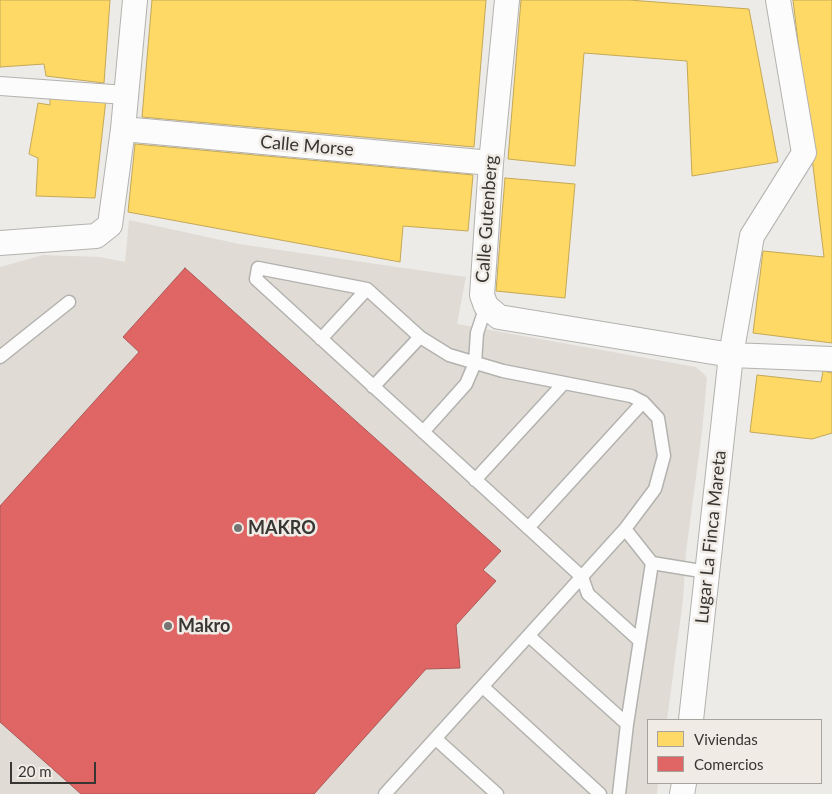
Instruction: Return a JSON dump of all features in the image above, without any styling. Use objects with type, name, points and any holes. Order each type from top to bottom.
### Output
[{"type":"street","points":[[0,243],[96,236],[110,225],[123,129],[135,0]]},
{"type":"street","name":"Calle Gutenberg","points":[[507,0],[491,163],[482,295],[486,306],[500,316],[731,354],[832,359]]},
{"type":"street","name":"Lugar La Finca Mareta","points":[[691,719],[731,354],[752,236],[804,153],[778,0]]},
{"type":"street","points":[[0,86],[126,95]]},
{"type":"street","name":"Calle Morse","points":[[123,129],[491,163]]},
{"type":"lane","points":[[389,793],[436,739],[483,688],[529,636],[582,577],[625,529],[655,489],[664,456],[658,418],[643,402],[631,396],[503,370],[449,355],[420,337],[367,289],[258,268],[256,279],[582,577],[588,594],[640,641]]},
{"type":"lane","points":[[321,339],[367,289]]},
{"type":"lane","points":[[0,357],[70,302]]},
{"type":"lane","points":[[422,432],[466,384],[475,363],[477,333],[486,306]]},
{"type":"lane","points":[[374,387],[420,337]]},
{"type":"lane","points":[[475,480],[564,383]]},
{"type":"lane","points":[[528,528],[643,402]]},
{"type":"lane","points":[[625,529],[652,563],[707,572]]},
{"type":"lane","points":[[619,794],[627,724],[652,563]]},
{"type":"lane","points":[[529,636],[627,724]]},
{"type":"lane","points":[[483,688],[600,794]]},
{"type":"lane","points":[[436,739],[497,794]]},
{"type":"shaded area","points":[[129,220],[239,244],[466,277],[457,324],[696,367],[704,374],[707,378],[702,432],[667,719],[647,719],[647,784],[658,784],[657,794],[0,794],[0,267],[43,255],[100,257],[125,262]]},
{"type":"building: Viviendas","points":[[0,0],[110,0],[104,83],[46,76],[44,64],[0,67]]},
{"type":"building: Viviendas","points":[[152,0],[486,0],[474,147],[142,117]]},
{"type":"building: Viviendas","points":[[521,0],[629,0],[749,9],[778,162],[692,176],[687,61],[584,53],[575,166],[508,159]]},
{"type":"building: Viviendas","points":[[793,0],[832,0],[832,343],[753,333],[763,251],[824,257]]},
{"type":"building: Viviendas","points":[[50,92],[106,99],[95,198],[36,196],[38,158],[29,154],[38,103],[50,105]]},
{"type":"building: Viviendas","points":[[135,144],[473,175],[468,231],[403,226],[400,262],[128,212]]},
{"type":"building: Viviendas","points":[[505,178],[575,184],[565,298],[496,291]]},
{"type":"building: Viviendas","points":[[823,371],[832,373],[832,433],[812,439],[750,432],[757,375],[821,382]]},
{"type":"building: Comercios","name":"MAKRO","points":[[185,268],[501,551],[483,570],[496,581],[456,625],[460,668],[426,669],[314,794],[81,794],[0,722],[0,506],[139,352],[123,337]]},
{"type":"place","name":"MAKRO","points":[[238,528]]},
{"type":"place","name":"Makro","points":[[168,626]]}]
